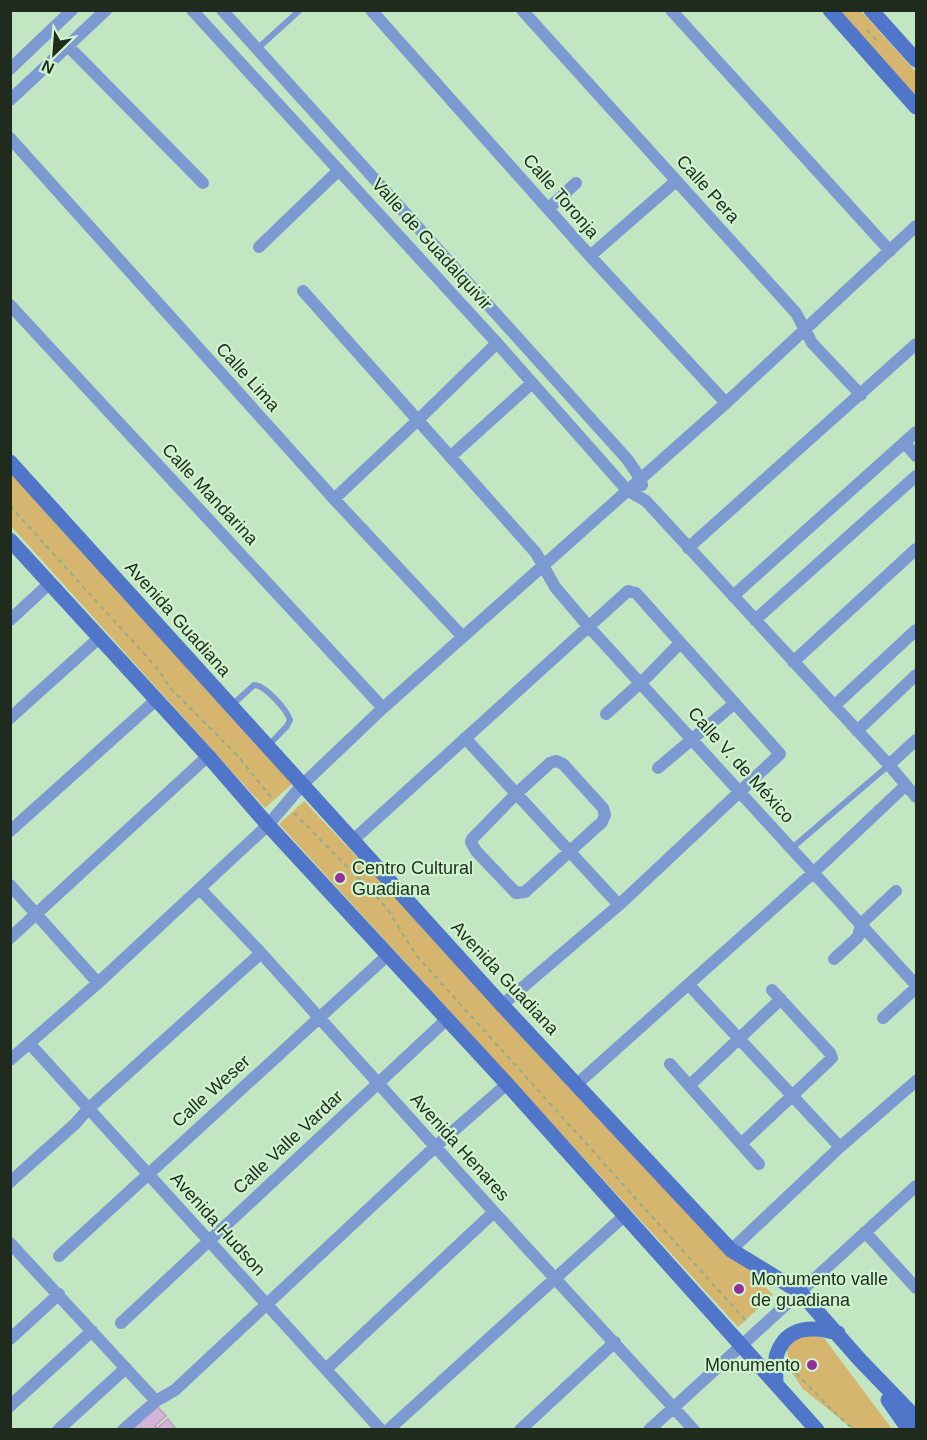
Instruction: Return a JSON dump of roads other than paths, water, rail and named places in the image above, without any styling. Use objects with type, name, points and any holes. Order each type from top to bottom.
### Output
[{"type":"street","points":[[10,69],[72,10]]},
{"type":"street","points":[[10,100],[106,10]]},
{"type":"street","name":"Valle de Guadalquivir","points":[[192,10],[497,343],[627,489],[646,501],[916,797]]},
{"type":"street","name":"Valle de Guadalquivir","points":[[222,10],[627,459],[640,478],[646,501]]},
{"type":"street","name":"Calle Toronja","points":[[371,10],[590,256],[726,403]]},
{"type":"street","name":"Calle Pera","points":[[522,10],[796,313],[812,343],[861,395]]},
{"type":"street","points":[[671,10],[890,251]]},
{"type":"street","points":[[830,10],[916,107]]},
{"type":"street","points":[[871,10],[916,60]]},
{"type":"street","points":[[68,46],[203,183]]},
{"type":"street","name":"Calle Lima","points":[[10,138],[334,499],[462,636]]},
{"type":"street","points":[[259,247],[339,170]]},
{"type":"street","points":[[590,256],[676,181]]},
{"type":"street","points":[[549,208],[576,183]]},
{"type":"street","points":[[10,1060],[98,983],[268,825],[302,785],[383,708],[726,403],[916,226]]},
{"type":"street","name":"Calle V. de México","points":[[303,291],[536,553],[555,587],[589,627],[740,790],[916,986]]},
{"type":"street","name":"Calle Mandarina","points":[[10,305],[383,708]]},
{"type":"street","points":[[334,499],[497,343]]},
{"type":"street","points":[[688,548],[916,344]]},
{"type":"street","points":[[450,457],[532,383]]},
{"type":"street","points":[[733,596],[916,432]]},
{"type":"street","points":[[905,443],[916,456]]},
{"type":"street","name":"Avenida Guadiana","points":[[10,462],[502,1005],[731,1250],[800,1292],[860,1360],[916,1418]]},
{"type":"street","points":[[755,620],[916,476]]},
{"type":"street","points":[[10,540],[507,1084],[812,1424],[823,1430]]},
{"type":"street","points":[[793,662],[916,549]]},
{"type":"street","points":[[10,620],[50,584]]},
{"type":"street","points":[[352,841],[589,627],[631,591],[636,593],[780,754],[619,905],[502,1005]]},
{"type":"street","points":[[834,706],[916,630]]},
{"type":"street","points":[[10,718],[99,638]]},
{"type":"street","points":[[606,714],[641,683],[680,643]]},
{"type":"street","points":[[857,731],[916,675]]},
{"type":"street","points":[[10,831],[156,700]]},
{"type":"street","points":[[658,768],[735,703]]},
{"type":"street","points":[[465,738],[619,905]]},
{"type":"street","points":[[889,765],[916,740]]},
{"type":"street","points":[[10,938],[208,756]]},
{"type":"street","points":[[556,761],[563,764],[603,808],[605,815],[602,822],[520,894],[513,891],[476,851],[471,842],[474,835],[517,793],[550,763],[556,761]]},
{"type":"street","points":[[577,1084],[814,872],[906,785]]},
{"type":"street","points":[[10,885],[98,983]]},
{"type":"street","name":"Avenida Henares","points":[[200,889],[261,953],[694,1430]]},
{"type":"street","points":[[834,960],[858,937],[861,924],[896,891]]},
{"type":"street","points":[[10,1182],[261,953]]},
{"type":"street","name":"Calle Weser","points":[[59,1256],[388,954]]},
{"type":"street","points":[[689,984],[840,1147]]},
{"type":"street","points":[[883,1018],[916,986]]},
{"type":"street","points":[[690,1085],[776,995],[830,1053],[832,1058],[741,1144]]},
{"type":"street","name":"Calle Valle Vardar","points":[[121,1323],[447,1019]]},
{"type":"street","name":"Avenida Hudson","points":[[29,1043],[381,1430]]},
{"type":"street","points":[[670,1064],[759,1164]]},
{"type":"street","points":[[731,1250],[840,1147],[916,1081]]},
{"type":"street","points":[[123,1430],[156,1401],[175,1390],[435,1147],[507,1084]]},
{"type":"street","points":[[649,1430],[916,1186]]},
{"type":"street","points":[[326,1369],[494,1212]]},
{"type":"street","points":[[388,1430],[624,1216]]},
{"type":"street","points":[[865,1232],[916,1288]]},
{"type":"street","points":[[10,1243],[156,1401]]},
{"type":"street","points":[[10,1339],[59,1294]]},
{"type":"street","points":[[776,1383],[777,1354],[784,1342],[801,1330],[821,1328],[838,1334]]},
{"type":"street","points":[[10,1406],[92,1330]]},
{"type":"street","points":[[520,1430],[615,1342]]},
{"type":"street","points":[[860,1360],[909,1430]]},
{"type":"street","points":[[57,1430],[126,1368]]},
{"type":"lane","points":[[257,49],[300,10]]},
{"type":"lane","points":[[230,706],[254,685],[263,687],[288,714],[290,720],[287,726],[267,746]]},
{"type":"lane","points":[[792,848],[889,765]]},
{"type":"place","name":"Centro Cultural Guadiana","points":[[340,878]]},
{"type":"place","name":"Monumento valle de guadiana","points":[[739,1289]]},
{"type":"place","name":"Monumento","points":[[812,1365]]}]
